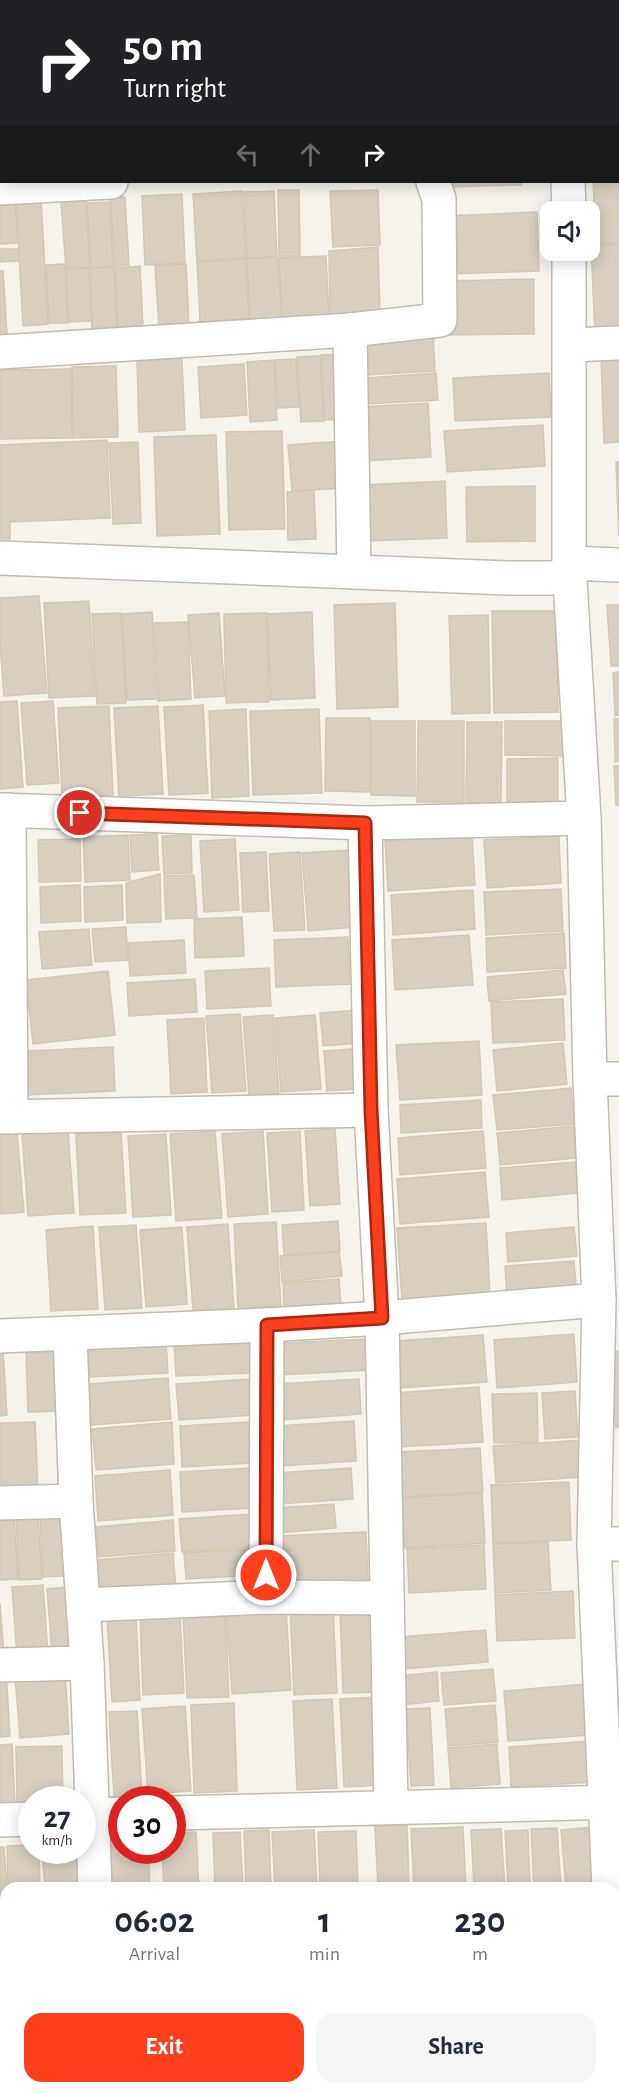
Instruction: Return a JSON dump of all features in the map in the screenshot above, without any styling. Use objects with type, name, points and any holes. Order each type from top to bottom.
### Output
[{"type":"street","points":[[0,188],[92,183]]},
{"type":"street","points":[[0,352],[350,330],[440,320],[439,198],[433,183]]},
{"type":"street","points":[[568,183],[569,201]]},
{"type":"street","points":[[569,261],[569,571],[584,818],[604,1079],[609,1300],[607,1544],[612,1802],[609,1882]]},
{"type":"street","points":[[350,330],[354,572]]},
{"type":"street","points":[[570,345],[619,343]]},
{"type":"street","points":[[0,558],[507,578],[619,565]]},
{"type":"street","points":[[371,1110],[5,1117],[4,810],[365,823],[584,818]]},
{"type":"street","points":[[365,823],[371,1110],[382,1318],[391,1807]]},
{"type":"street","points":[[0,1336],[267,1325],[609,1300]]},
{"type":"street","points":[[266,1598],[267,1325]]},
{"type":"street","points":[[70,1334],[76,1501],[99,1815],[95,1882]]},
{"type":"street","points":[[0,1503],[76,1501]]},
{"type":"street","points":[[84,1605],[266,1598],[387,1598]]},
{"type":"street","points":[[0,1665],[87,1663]]},
{"type":"street","points":[[186,1813],[612,1802]]},
{"type":"street","points":[[0,1820],[18,1819]]},
{"type":"building","points":[[445,183],[521,183],[521,185],[446,187]]},
{"type":"building","points":[[593,183],[618,183],[619,243],[600,244],[600,201],[594,201]]},
{"type":"building","points":[[278,190],[299,190],[300,256],[279,256]]},
{"type":"building","points":[[378,190],[380,245],[333,247],[330,191]]},
{"type":"building","points":[[242,191],[246,258],[197,261],[193,194]]},
{"type":"building","points":[[274,191],[277,257],[247,258],[244,192]]},
{"type":"building","points":[[182,194],[185,263],[145,265],[142,196]]},
{"type":"building","points":[[110,197],[125,197],[129,265],[115,266]]},
{"type":"building","points":[[15,198],[18,243],[0,244],[0,199]]},
{"type":"building","points":[[41,199],[48,324],[23,326],[16,200]]},
{"type":"building","points":[[86,200],[90,267],[66,269],[61,202]]},
{"type":"building","points":[[110,202],[113,266],[91,268],[87,203]]},
{"type":"building","points":[[537,212],[539,271],[447,274],[444,216]]},
{"type":"building","points":[[619,244],[619,334],[595,335],[592,261],[600,261],[600,245]]},
{"type":"building","points":[[378,247],[380,316],[330,321],[329,251]]},
{"type":"building","points":[[0,249],[18,249],[19,261],[0,262]]},
{"type":"building","points":[[326,256],[329,321],[282,323],[279,258]]},
{"type":"building","points":[[278,257],[282,321],[250,323],[247,259]]},
{"type":"building","points":[[246,259],[249,320],[200,322],[197,262]]},
{"type":"building","points":[[65,264],[68,323],[49,323],[46,265]]},
{"type":"building","points":[[186,264],[189,327],[159,329],[155,265]]},
{"type":"building","points":[[140,266],[143,327],[118,329],[115,268]]},
{"type":"building","points":[[114,267],[117,329],[92,330],[90,268]]},
{"type":"building","points":[[89,268],[92,321],[68,322],[66,269]]},
{"type":"building","points":[[0,271],[3,271],[7,333],[0,333]]},
{"type":"building","points":[[534,279],[534,334],[447,335],[446,281]]},
{"type":"building","points":[[433,332],[435,371],[366,375],[364,336]]},
{"type":"building","points":[[344,354],[348,419],[324,420],[321,355]]},
{"type":"building","points":[[320,356],[324,421],[301,422],[297,357]]},
{"type":"building","points":[[619,357],[619,442],[604,443],[601,358]]},
{"type":"building","points":[[182,359],[185,430],[139,432],[137,360]]},
{"type":"building","points":[[296,359],[299,407],[278,408],[275,360]]},
{"type":"building","points":[[274,360],[277,420],[250,422],[247,362]]},
{"type":"building","points":[[244,364],[247,415],[201,418],[198,367]]},
{"type":"building","points":[[116,366],[118,437],[73,438],[72,367]]},
{"type":"building","points":[[71,369],[72,438],[0,439],[0,370]]},
{"type":"building","points":[[436,373],[438,400],[367,404],[366,378]]},
{"type":"building","points":[[549,373],[551,417],[455,421],[453,378]]},
{"type":"building","points":[[428,403],[431,457],[364,461],[361,407]]},
{"type":"building","points":[[543,425],[545,466],[447,472],[444,431]]},
{"type":"building","points":[[282,431],[285,529],[229,530],[226,432]]},
{"type":"building","points":[[216,435],[220,534],[157,536],[154,437]]},
{"type":"building","points":[[107,440],[110,518],[10,522],[10,539],[0,539],[0,445]]},
{"type":"building","points":[[342,441],[346,488],[292,491],[288,445]]},
{"type":"building","points":[[138,442],[141,523],[113,524],[109,443]]},
{"type":"building","points":[[616,462],[619,462],[619,537]]},
{"type":"building","points":[[445,481],[447,538],[366,541],[363,485]]},
{"type":"building","points":[[535,486],[535,541],[467,542],[466,487]]},
{"type":"building","points":[[314,490],[316,539],[288,540],[287,492]]},
{"type":"building","points":[[39,596],[47,693],[4,696],[0,644],[0,598]]},
{"type":"building","points":[[89,601],[95,696],[49,698],[44,603]]},
{"type":"building","points":[[395,603],[398,707],[337,709],[334,605]]},
{"type":"building","points":[[607,605],[619,605],[619,666],[611,666]]},
{"type":"building","points":[[492,611],[556,611],[558,712],[494,713]]},
{"type":"building","points":[[152,612],[156,699],[127,700],[122,614]]},
{"type":"building","points":[[312,612],[315,698],[271,700],[267,614]]},
{"type":"building","points":[[121,613],[126,703],[97,704],[92,614]]},
{"type":"building","points":[[219,613],[225,696],[195,698],[188,615]]},
{"type":"building","points":[[267,613],[269,702],[226,703],[224,614]]},
{"type":"building","points":[[488,615],[490,713],[452,714],[449,616]]},
{"type":"building","points":[[188,622],[191,699],[158,701],[154,623]]},
{"type":"building","points":[[619,672],[619,715],[615,716],[613,673]]},
{"type":"building","points":[[17,701],[23,787],[0,789],[0,702]]},
{"type":"building","points":[[53,701],[59,783],[27,785],[21,703]]},
{"type":"building","points":[[203,705],[208,793],[169,795],[164,707]]},
{"type":"building","points":[[109,706],[113,795],[62,797],[58,708]]},
{"type":"building","points":[[158,706],[163,794],[119,796],[114,708]]},
{"type":"building","points":[[246,709],[249,796],[212,798],[209,711]]},
{"type":"building","points":[[319,709],[322,793],[253,795],[250,711]]},
{"type":"building","points":[[326,718],[370,718],[370,792],[325,791]]},
{"type":"building","points":[[614,719],[619,719],[619,761],[615,762]]},
{"type":"building","points":[[371,721],[415,721],[415,796],[371,795]]},
{"type":"building","points":[[418,721],[464,721],[464,802],[417,802]]},
{"type":"building","points":[[505,721],[562,721],[563,756],[505,755]]},
{"type":"building","points":[[467,722],[502,722],[501,803],[466,802]]},
{"type":"building","points":[[558,758],[558,802],[507,802],[507,759]]},
{"type":"building","points":[[614,766],[619,766],[619,805],[616,805]]},
{"type":"building","points":[[157,834],[159,870],[132,872],[130,835]]},
{"type":"building","points":[[128,835],[130,880],[85,882],[83,837]]},
{"type":"building","points":[[191,835],[192,873],[164,874],[162,836]]},
{"type":"building","points":[[472,835],[475,885],[388,891],[385,841]]},
{"type":"building","points":[[559,836],[561,883],[487,888],[484,840]]},
{"type":"building","points":[[80,839],[81,881],[39,882],[38,840]]},
{"type":"building","points":[[235,839],[239,910],[204,912],[200,841]]},
{"type":"building","points":[[350,850],[355,927],[308,931],[302,853]]},
{"type":"building","points":[[266,852],[269,911],[243,912],[240,853]]},
{"type":"building","points":[[300,852],[305,930],[274,931],[269,854]]},
{"type":"building","points":[[160,874],[161,922],[127,923],[126,883]]},
{"type":"building","points":[[194,875],[197,918],[166,919],[164,876]]},
{"type":"building","points":[[80,885],[81,921],[41,923],[40,887]]},
{"type":"building","points":[[122,885],[123,920],[85,922],[84,887]]},
{"type":"building","points":[[561,889],[563,931],[486,935],[484,892]]},
{"type":"building","points":[[473,890],[475,929],[393,935],[391,895]]},
{"type":"building","points":[[242,917],[244,956],[195,958],[194,919]]},
{"type":"building","points":[[126,927],[128,960],[95,962],[92,929]]},
{"type":"building","points":[[89,929],[92,965],[42,969],[39,932]]},
{"type":"building","points":[[564,933],[566,968],[487,972],[486,938]]},
{"type":"building","points":[[469,935],[473,985],[395,990],[392,940]]},
{"type":"building","points":[[348,937],[350,984],[276,987],[274,940]]},
{"type":"building","points":[[184,940],[186,973],[130,976],[128,943]]},
{"type":"building","points":[[269,968],[271,1006],[207,1009],[205,971]]},
{"type":"building","points":[[563,970],[566,994],[489,1001],[487,977]]},
{"type":"building","points":[[108,971],[115,1035],[33,1044],[26,980]]},
{"type":"building","points":[[195,979],[197,1012],[129,1016],[127,983]]},
{"type":"building","points":[[563,999],[565,1040],[493,1043],[491,1002]]},
{"type":"building","points":[[358,1010],[360,1043],[323,1046],[320,1013]]},
{"type":"building","points":[[240,1014],[246,1091],[212,1093],[206,1016]]},
{"type":"building","points":[[273,1015],[279,1094],[249,1096],[243,1017]]},
{"type":"building","points":[[315,1015],[321,1089],[281,1092],[275,1018]]},
{"type":"building","points":[[204,1018],[207,1092],[171,1094],[167,1020]]},
{"type":"building","points":[[479,1041],[482,1095],[400,1100],[396,1045]]},
{"type":"building","points":[[563,1043],[567,1084],[497,1091],[493,1050]]},
{"type":"building","points":[[113,1047],[115,1091],[28,1095],[26,1051]]},
{"type":"building","points":[[363,1048],[366,1088],[327,1091],[324,1051]]},
{"type":"building","points":[[571,1088],[574,1124],[497,1130],[493,1095]]},
{"type":"building","points":[[481,1100],[482,1128],[401,1133],[400,1105]]},
{"type":"building","points":[[574,1126],[576,1158],[500,1165],[497,1133]]},
{"type":"building","points":[[335,1129],[340,1204],[310,1206],[305,1131]]},
{"type":"building","points":[[68,1131],[74,1213],[28,1216],[22,1134]]},
{"type":"building","points":[[215,1131],[222,1218],[176,1221],[170,1134]]},
{"type":"building","points":[[263,1131],[268,1214],[228,1217],[222,1134]]},
{"type":"building","points":[[300,1131],[304,1210],[272,1212],[267,1133]]},
{"type":"building","points":[[483,1131],[486,1168],[400,1175],[398,1138]]},
{"type":"building","points":[[17,1132],[24,1212],[0,1214],[0,1133]]},
{"type":"building","points":[[121,1132],[126,1213],[80,1215],[76,1134]]},
{"type":"building","points":[[166,1134],[171,1215],[133,1217],[128,1136]]},
{"type":"building","points":[[576,1162],[578,1193],[502,1200],[500,1168]]},
{"type":"building","points":[[485,1172],[489,1217],[400,1224],[397,1179]]},
{"type":"building","points":[[338,1221],[340,1251],[284,1255],[282,1225]]},
{"type":"building","points":[[276,1222],[281,1306],[238,1308],[234,1224]]},
{"type":"building","points":[[486,1223],[490,1294],[402,1300],[397,1228]]},
{"type":"building","points":[[228,1224],[234,1308],[193,1310],[187,1227]]},
{"type":"building","points":[[136,1225],[142,1308],[105,1310],[99,1227]]},
{"type":"building","points":[[93,1226],[98,1309],[51,1311],[46,1230]]},
{"type":"building","points":[[182,1227],[187,1304],[146,1307],[140,1230]]},
{"type":"building","points":[[574,1227],[577,1256],[508,1262],[506,1233]]},
{"type":"building","points":[[339,1252],[342,1276],[282,1282],[280,1256]]},
{"type":"building","points":[[574,1261],[577,1296],[507,1301],[505,1266]]},
{"type":"building","points":[[339,1279],[341,1306],[284,1310],[283,1283]]},
{"type":"building","points":[[574,1334],[577,1382],[497,1388],[494,1340]]},
{"type":"building","points":[[483,1335],[487,1382],[399,1388],[395,1341]]},
{"type":"building","points":[[253,1339],[255,1373],[176,1376],[174,1343]]},
{"type":"building","points":[[368,1339],[369,1370],[281,1375],[280,1343]]},
{"type":"building","points":[[166,1341],[168,1373],[89,1377],[88,1345]]},
{"type":"building","points":[[0,1351],[3,1351],[7,1415],[0,1416]]},
{"type":"building","points":[[619,1351],[619,1427],[616,1428],[609,1352]]},
{"type":"building","points":[[57,1352],[60,1411],[28,1412],[26,1353]]},
{"type":"building","points":[[168,1378],[171,1419],[92,1425],[88,1384]]},
{"type":"building","points":[[251,1379],[254,1415],[179,1420],[176,1384]]},
{"type":"building","points":[[359,1379],[361,1414],[279,1420],[277,1384]]},
{"type":"building","points":[[479,1387],[483,1442],[399,1447],[395,1393]]},
{"type":"building","points":[[575,1391],[578,1437],[545,1439],[542,1393]]},
{"type":"building","points":[[537,1393],[538,1442],[494,1443],[492,1394]]},
{"type":"building","points":[[354,1421],[356,1461],[281,1466],[278,1426]]},
{"type":"building","points":[[35,1422],[38,1488],[0,1490],[0,1423]]},
{"type":"building","points":[[172,1422],[174,1464],[96,1470],[92,1429]]},
{"type":"building","points":[[248,1422],[251,1463],[182,1467],[180,1426]]},
{"type":"building","points":[[581,1440],[584,1477],[496,1483],[493,1446]]},
{"type":"building","points":[[480,1448],[483,1492],[400,1497],[398,1452]]},
{"type":"building","points":[[251,1468],[253,1508],[182,1512],[180,1472]]},
{"type":"building","points":[[351,1468],[353,1499],[278,1504],[276,1473]]},
{"type":"building","points":[[170,1470],[173,1515],[98,1521],[95,1476]]},
{"type":"building","points":[[569,1482],[571,1540],[493,1543],[491,1485]]},
{"type":"building","points":[[482,1493],[485,1543],[404,1548],[401,1498]]},
{"type":"building","points":[[334,1504],[336,1528],[278,1533],[276,1508]]},
{"type":"building","points":[[73,1514],[76,1575],[43,1577],[40,1515]]},
{"type":"building","points":[[252,1514],[254,1547],[182,1552],[179,1519]]},
{"type":"building","points":[[14,1515],[18,1579],[0,1580],[0,1516]]},
{"type":"building","points":[[38,1515],[42,1579],[19,1580],[16,1516]]},
{"type":"building","points":[[173,1520],[175,1551],[99,1557],[96,1527]]},
{"type":"building","points":[[366,1532],[368,1580],[278,1585],[276,1536]]},
{"type":"building","points":[[548,1542],[551,1590],[495,1593],[493,1544]]},
{"type":"building","points":[[484,1545],[486,1589],[409,1593],[407,1549]]},
{"type":"building","points":[[254,1549],[255,1575],[186,1579],[184,1553]]},
{"type":"building","points":[[173,1553],[176,1588],[100,1595],[97,1560]]},
{"type":"building","points":[[43,1585],[48,1654],[17,1656],[12,1587]]},
{"type":"building","points":[[77,1586],[82,1650],[52,1653],[47,1589]]},
{"type":"building","points":[[573,1591],[575,1638],[497,1641],[495,1595]]},
{"type":"building","points":[[0,1603],[4,1654],[0,1655]]},
{"type":"building","points":[[333,1605],[337,1693],[294,1695],[290,1607]]},
{"type":"building","points":[[377,1606],[380,1692],[343,1693],[340,1607]]},
{"type":"building","points":[[286,1608],[291,1690],[232,1694],[226,1612]]},
{"type":"building","points":[[225,1612],[229,1697],[187,1698],[183,1614]]},
{"type":"building","points":[[180,1614],[184,1693],[143,1695],[140,1615]]},
{"type":"building","points":[[136,1616],[140,1700],[112,1702],[107,1617]]},
{"type":"building","points":[[486,1630],[488,1662],[403,1669],[400,1637]]},
{"type":"building","points":[[493,1669],[496,1701],[444,1705],[441,1673]]},
{"type":"building","points":[[0,1670],[6,1670],[10,1736],[0,1737]]},
{"type":"building","points":[[65,1672],[69,1734],[20,1738],[15,1676]]},
{"type":"building","points":[[437,1672],[439,1701],[400,1705],[397,1676]]},
{"type":"building","points":[[585,1684],[590,1735],[508,1741],[504,1691]]},
{"type":"building","points":[[376,1697],[381,1785],[344,1787],[340,1699]]},
{"type":"building","points":[[332,1699],[337,1788],[297,1790],[293,1701]]},
{"type":"building","points":[[234,1703],[237,1791],[194,1793],[191,1705]]},
{"type":"building","points":[[495,1705],[498,1742],[448,1746],[445,1709]]},
{"type":"building","points":[[185,1706],[191,1791],[186,1791],[186,1786],[147,1786],[142,1709]]},
{"type":"building","points":[[430,1708],[434,1785],[411,1786],[406,1709]]},
{"type":"building","points":[[137,1711],[141,1786],[113,1786],[109,1712]]},
{"type":"building","points":[[591,1741],[594,1782],[511,1787],[509,1747]]},
{"type":"building","points":[[12,1744],[15,1804],[0,1805],[0,1745]]},
{"type":"building","points":[[497,1744],[500,1784],[451,1788],[448,1748]]},
{"type":"building","points":[[62,1746],[63,1786],[18,1786],[17,1803],[16,1747]]},
{"type":"building","points":[[407,1825],[409,1882],[378,1882],[375,1826]]},
{"type":"building","points":[[463,1827],[466,1882],[414,1882],[411,1829]]},
{"type":"building","points":[[594,1827],[599,1882],[565,1882],[561,1830]]},
{"type":"building","points":[[557,1828],[561,1882],[534,1882],[531,1829]]},
{"type":"building","points":[[501,1829],[505,1882],[474,1882],[471,1830]]},
{"type":"building","points":[[269,1830],[271,1882],[246,1882],[244,1831]]},
{"type":"building","points":[[314,1830],[317,1882],[275,1882],[272,1832]]},
{"type":"building","points":[[528,1830],[530,1882],[508,1882],[505,1831]]},
{"type":"building","points":[[356,1831],[358,1882],[320,1882],[318,1832]]},
{"type":"building","points":[[186,1832],[196,1832],[199,1882],[164,1882],[163,1864],[186,1864]]},
{"type":"building","points":[[240,1832],[243,1882],[215,1882],[213,1833]]},
{"type":"building","points":[[98,1839],[108,1839],[108,1864],[149,1864],[150,1882],[101,1882]]},
{"type":"building","points":[[7,1846],[18,1846],[18,1864],[39,1864],[40,1882],[8,1882]]},
{"type":"building","points":[[0,1847],[4,1847],[7,1882],[0,1882]]},
{"type":"building","points":[[43,1864],[83,1864],[85,1882],[45,1882]]},
{"type":"route","points":[[80,813],[365,823],[371,1110],[382,1318],[267,1325],[266,1575]]}]
